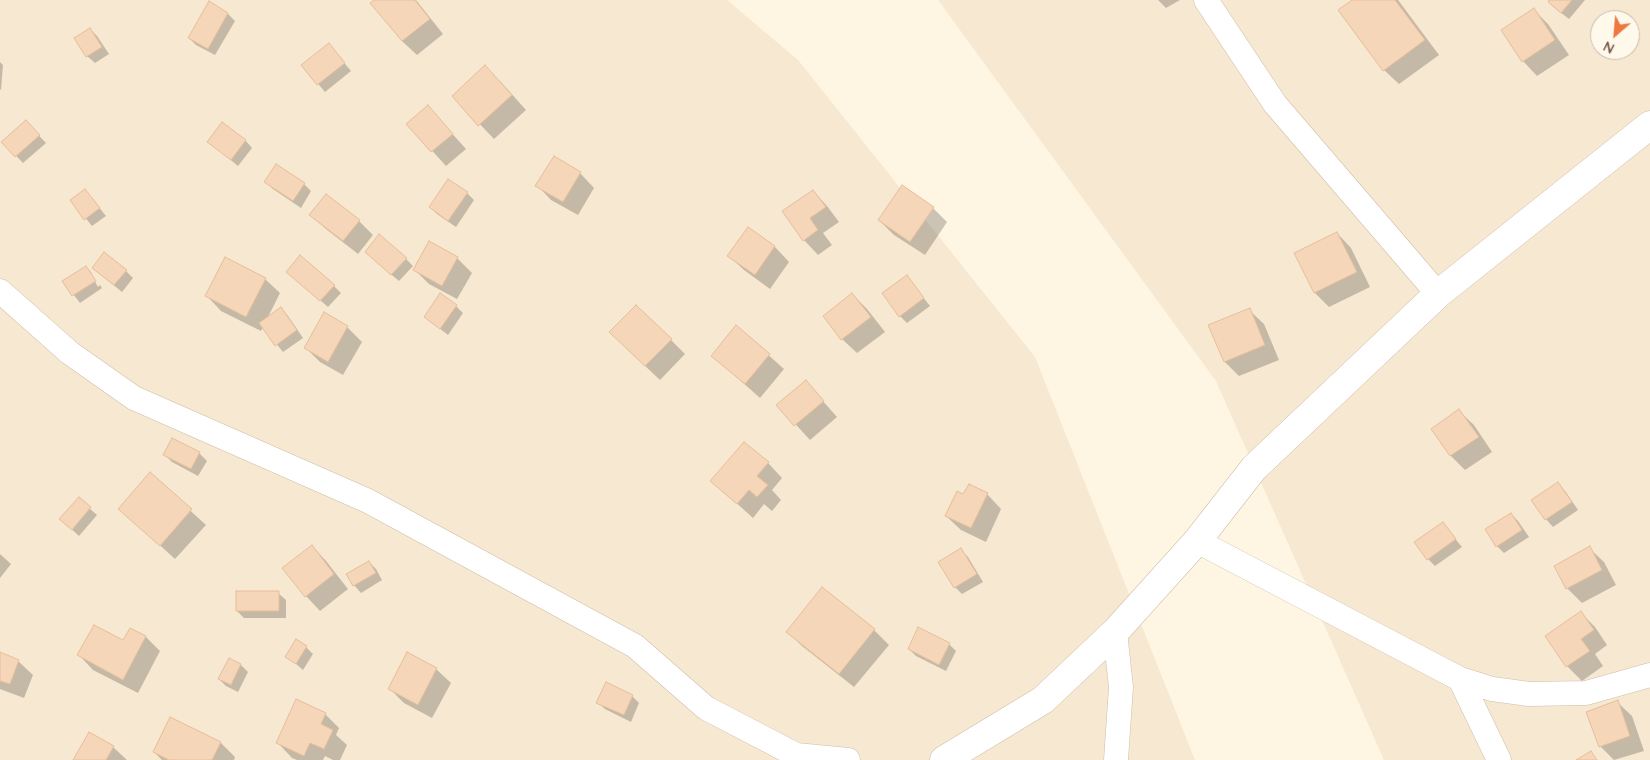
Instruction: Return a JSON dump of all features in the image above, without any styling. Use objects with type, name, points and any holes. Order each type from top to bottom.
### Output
[{"type":"street","points":[[1206,0],[1275,104],[1438,294]]},
{"type":"street","points":[[944,760],[1043,700],[1115,632],[1197,541],[1254,468],[1438,294],[1650,125]]},
{"type":"street","points":[[0,291],[70,353],[134,398],[368,501],[394,515],[635,646],[706,708],[796,755],[848,760]]},
{"type":"street","points":[[1197,541],[1460,678],[1492,688],[1529,694],[1586,693],[1650,675]]},
{"type":"street","points":[[1115,632],[1121,687],[1116,760]]},
{"type":"street","points":[[1460,678],[1499,760]]},
{"type":"shaded area","points":[[0,0],[727,0],[798,60],[1035,357],[1195,760],[0,760]]},
{"type":"shaded area","points":[[938,0],[1650,0],[1650,760],[1384,760],[1216,381]]},
{"type":"building","points":[[374,0],[415,0],[430,19],[402,41],[370,3]]},
{"type":"building","points":[[1352,0],[1395,0],[1425,40],[1383,71],[1338,10]]},
{"type":"building","points":[[1549,0],[1572,0],[1561,13],[1548,2]]},
{"type":"building","points":[[209,1],[228,13],[208,49],[188,38]]},
{"type":"building","points":[[1534,8],[1555,40],[1522,62],[1501,30]]},
{"type":"building","points":[[90,28],[102,47],[86,57],[74,38]]},
{"type":"building","points":[[329,43],[345,63],[317,85],[301,65]]},
{"type":"building","points":[[485,65],[512,95],[478,126],[452,96]]},
{"type":"building","points":[[428,105],[453,134],[431,152],[406,124]]},
{"type":"building","points":[[26,120],[40,135],[15,157],[1,142]]},
{"type":"building","points":[[222,122],[246,140],[231,160],[207,142]]},
{"type":"building","points":[[554,156],[581,172],[563,202],[535,186]]},
{"type":"building","points":[[276,164],[305,183],[293,201],[264,182]]},
{"type":"building","points":[[448,179],[468,192],[448,221],[429,207]]},
{"type":"building","points":[[902,185],[934,207],[910,242],[878,220]]},
{"type":"building","points":[[85,189],[100,208],[84,220],[70,200]]},
{"type":"building","points":[[813,190],[826,207],[810,218],[818,230],[803,241],[782,211]]},
{"type":"building","points":[[326,194],[360,220],[343,241],[309,215]]},
{"type":"building","points":[[748,227],[775,246],[755,275],[727,256]]},
{"type":"building","points":[[1337,232],[1357,272],[1314,293],[1294,253]]},
{"type":"building","points":[[379,234],[407,258],[391,275],[365,252]]},
{"type":"building","points":[[429,241],[458,257],[442,286],[413,270]]},
{"type":"building","points":[[104,252],[127,270],[114,285],[92,268]]},
{"type":"building","points":[[300,255],[335,285],[320,301],[286,272]]},
{"type":"building","points":[[225,257],[266,278],[246,317],[205,296]]},
{"type":"building","points":[[86,266],[96,281],[72,296],[62,281]]},
{"type":"building","points":[[907,275],[924,298],[899,317],[882,293]]},
{"type":"building","points":[[440,293],[457,305],[440,329],[424,317]]},
{"type":"building","points":[[852,293],[871,317],[841,340],[823,316]]},
{"type":"building","points":[[636,305],[672,339],[645,366],[609,332]]},
{"type":"building","points":[[281,307],[297,330],[275,346],[259,323]]},
{"type":"building","points":[[1250,308],[1265,345],[1224,362],[1208,325]]},
{"type":"building","points":[[324,312],[348,326],[328,362],[304,348]]},
{"type":"building","points":[[736,325],[770,354],[745,384],[711,356]]},
{"type":"building","points":[[806,380],[824,401],[794,426],[776,405]]},
{"type":"building","points":[[1459,409],[1479,437],[1450,456],[1431,429]]},
{"type":"building","points":[[172,438],[200,452],[191,469],[163,455]]},
{"type":"building","points":[[744,442],[769,462],[757,476],[768,485],[757,497],[749,490],[737,504],[710,481]]},
{"type":"building","points":[[150,472],[192,509],[160,546],[118,509]]},
{"type":"building","points":[[1558,482],[1572,502],[1545,520],[1531,500]]},
{"type":"building","points":[[969,484],[988,493],[971,528],[945,516],[957,491],[963,494]]},
{"type":"building","points":[[79,497],[91,507],[72,530],[59,519]]},
{"type":"building","points":[[1511,513],[1522,530],[1496,547],[1485,529]]},
{"type":"building","points":[[1443,522],[1456,539],[1427,560],[1414,542]]},
{"type":"building","points":[[312,545],[334,574],[305,597],[282,568]]},
{"type":"building","points":[[1590,546],[1602,570],[1566,589],[1554,566]]},
{"type":"building","points":[[961,548],[977,574],[954,588],[938,562]]},
{"type":"building","points":[[369,561],[376,573],[353,586],[346,574]]},
{"type":"building","points":[[822,587],[875,629],[839,674],[786,632]]},
{"type":"building","points":[[236,591],[279,591],[279,611],[236,611]]},
{"type":"building","points":[[1581,611],[1594,630],[1581,639],[1590,651],[1566,667],[1545,636]]},
{"type":"building","points":[[94,625],[123,640],[130,628],[146,636],[123,680],[77,655]]},
{"type":"building","points":[[918,627],[950,643],[939,665],[908,649]]},
{"type":"building","points":[[296,639],[307,646],[296,664],[285,657]]},
{"type":"building","points":[[0,652],[19,660],[10,684],[0,681]]},
{"type":"building","points":[[407,652],[437,668],[418,705],[388,689]]},
{"type":"building","points":[[229,658],[241,664],[231,685],[218,679]]},
{"type":"building","points":[[606,682],[633,695],[624,715],[596,703]]},
{"type":"building","points":[[296,699],[326,713],[321,724],[333,730],[324,749],[310,743],[304,756],[276,743]]},
{"type":"building","points":[[1618,700],[1630,736],[1599,747],[1586,712]]},
{"type":"building","points":[[170,717],[221,742],[212,760],[169,760],[153,752]]},
{"type":"building","points":[[89,732],[114,746],[106,760],[73,760]]},
{"type":"building","points":[[1591,751],[1597,760],[1576,760]]}]
